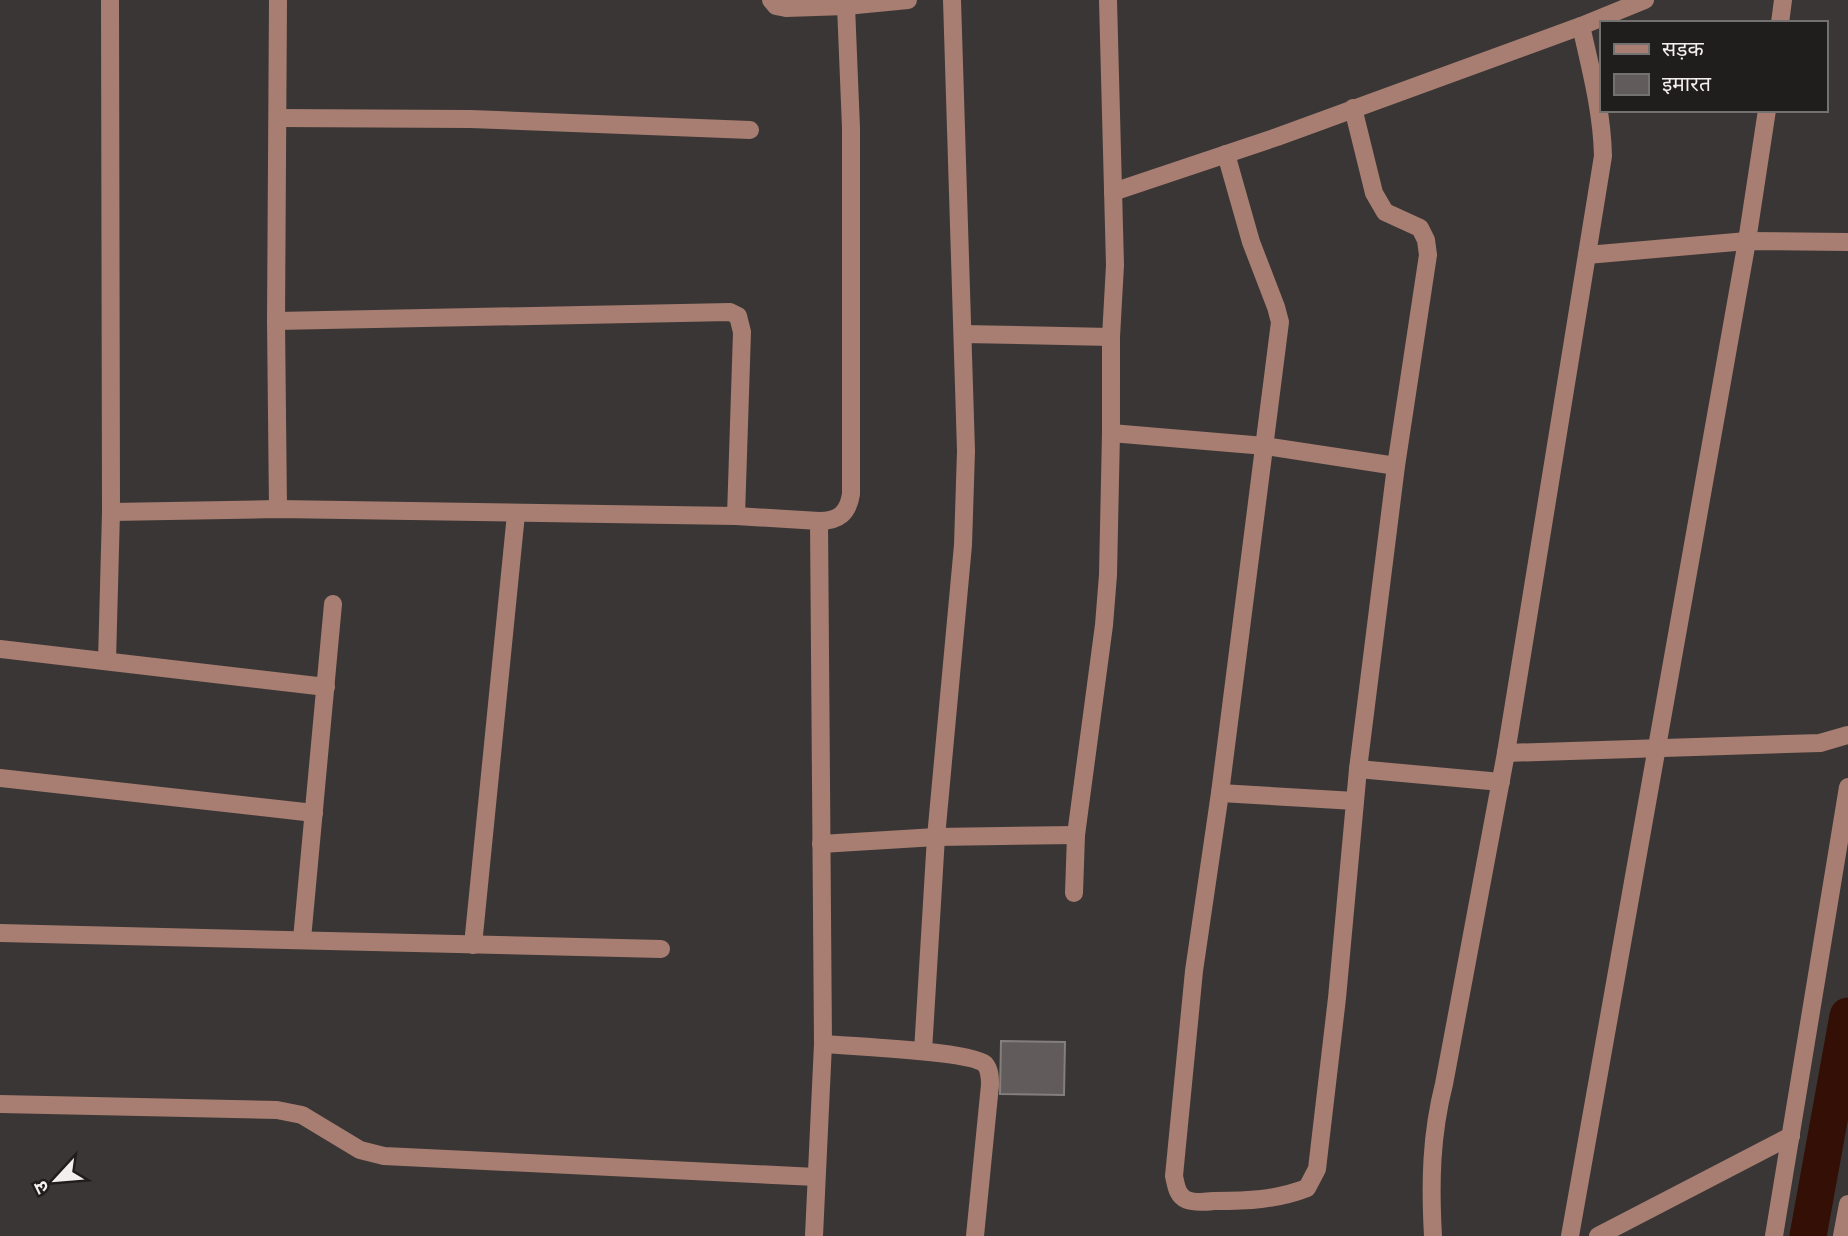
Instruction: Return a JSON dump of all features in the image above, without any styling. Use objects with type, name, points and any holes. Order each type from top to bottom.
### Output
[{"type":"street","points":[[107,661],[111,512],[110,0]]},
{"type":"street","points":[[278,0],[278,509]]},
{"type":"street","points":[[771,0],[776,6],[786,8],[908,0]]},
{"type":"street","points":[[923,1051],[936,837],[963,545],[966,451],[952,0]]},
{"type":"street","points":[[1074,893],[1076,835],[1104,625],[1108,575],[1111,337],[1115,265],[1108,0]]},
{"type":"street","points":[[1113,192],[1581,26],[1618,5],[1645,0]]},
{"type":"street","points":[[1780,21],[1783,0]]},
{"type":"street","points":[[111,512],[278,509],[736,516],[819,521],[832,521],[843,515],[849,508],[851,494],[851,128],[846,6]]},
{"type":"street","points":[[1431,1235],[1430,1181],[1435,1117],[1444,1083],[1501,782],[1603,156],[1602,131],[1581,26]]},
{"type":"street","points":[[1226,154],[1254,252],[1280,323],[1220,793],[1194,971],[1174,1176],[1180,1195],[1186,1200],[1197,1202],[1263,1201],[1286,1196],[1307,1188],[1317,1169],[1337,998],[1358,769],[1396,466],[1428,255],[1426,240],[1420,228],[1385,212],[1379,204],[1353,108]]},
{"type":"street","points":[[1570,1236],[1747,241],[1767,112]]},
{"type":"street","points":[[278,118],[471,119],[750,130]]},
{"type":"street","points":[[1587,255],[1747,241],[1848,242]]},
{"type":"street","points":[[276,321],[730,312],[738,316],[742,323],[736,516]]},
{"type":"street","points":[[963,334],[1111,337]]},
{"type":"street","points":[[1111,433],[1265,446],[1396,466]]},
{"type":"street","points":[[473,945],[516,514]]},
{"type":"street","points":[[814,1236],[823,1044],[819,521]]},
{"type":"street","points":[[302,939],[333,604]]},
{"type":"street","points":[[0,649],[326,687]]},
{"type":"street","points":[[1506,753],[1820,743],[1848,735]]},
{"type":"street","points":[[1358,769],[1501,782]]},
{"type":"street","points":[[0,778],[314,813]]},
{"type":"street","points":[[1774,1236],[1848,787]]},
{"type":"street","points":[[1220,793],[1355,801]]},
{"type":"street","points":[[821,844],[936,837],[1076,835]]},
{"type":"street","points":[[0,933],[661,949]]},
{"type":"street","points":[[823,1044],[923,1051],[977,1060],[986,1065],[990,1075],[975,1236]]},
{"type":"street","points":[[0,1104],[277,1110],[302,1115],[360,1150],[384,1156],[816,1177]]},
{"type":"street","points":[[1598,1236],[1791,1136]]},
{"type":"street","points":[[1842,1236],[1848,1204]]},
{"type":"building","points":[[1001,1041],[1065,1042],[1064,1095],[1000,1094]]},
{"type":"waterway","points":[[1808,1236],[1848,1016]]}]
